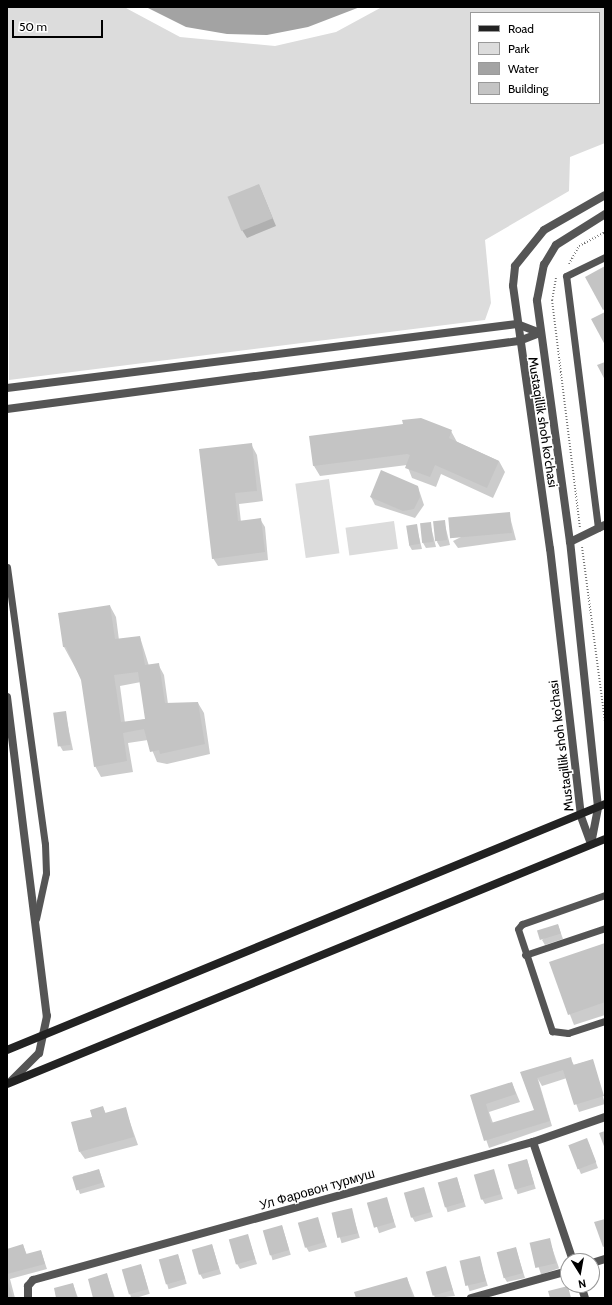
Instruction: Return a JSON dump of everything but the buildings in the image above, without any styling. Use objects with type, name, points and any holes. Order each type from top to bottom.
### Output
[{"type":"street","name":"Mustaqillik shoh ko'chasi","points":[[591,844],[581,816],[550,549],[519,341],[513,286],[515,266],[525,250],[544,230],[605,195]]},
{"type":"street","name":"Mustaqillik shoh ko'chasi","points":[[591,844],[601,806],[570,542],[540,332],[537,300],[544,264],[556,245],[605,214]]},
{"type":"street","points":[[7,388],[517,324],[540,332]]},
{"type":"street","points":[[7,409],[519,341],[540,332]]},
{"type":"street","points":[[570,542],[602,526]]},
{"type":"street","points":[[7,698],[47,1016],[46,1034],[39,1053],[9,1083]]},
{"type":"street","points":[[7,1050],[581,816],[601,806]]},
{"type":"street","points":[[9,1083],[605,839]]},
{"type":"street","name":"Ул Фаровон турмуш","points":[[28,1298],[28,1286],[34,1280],[533,1142],[605,1117]]},
{"type":"street","points":[[533,1142],[570,1253]]},
{"type":"street","points":[[471,1298],[560,1273]]},
{"type":"lane","points":[[602,526],[566,276],[605,257]]},
{"type":"lane","points":[[7,567],[45,844],[46,873],[35,923]]},
{"type":"lane","points":[[605,895],[522,924],[518,935],[552,1031],[568,1033],[605,1021]]},
{"type":"lane","points":[[525,956],[605,928]]},
{"type":"path","points":[[566,268],[579,246],[605,232]]},
{"type":"path","points":[[561,274],[555,279],[552,300],[605,722]]},
{"type":"green space","points":[[7,7],[124,7],[180,37],[275,46],[336,32],[382,7],[605,7],[605,143],[570,157],[569,191],[485,240],[491,303],[485,320],[9,380]]},
{"type":"green space","points":[[329,479],[339,553],[306,558],[295,484]]},
{"type":"green space","points":[[394,521],[398,549],[349,556],[345,528]]},
{"type":"water","points":[[146,7],[360,7],[308,27],[267,35],[227,34],[186,27]]}]
